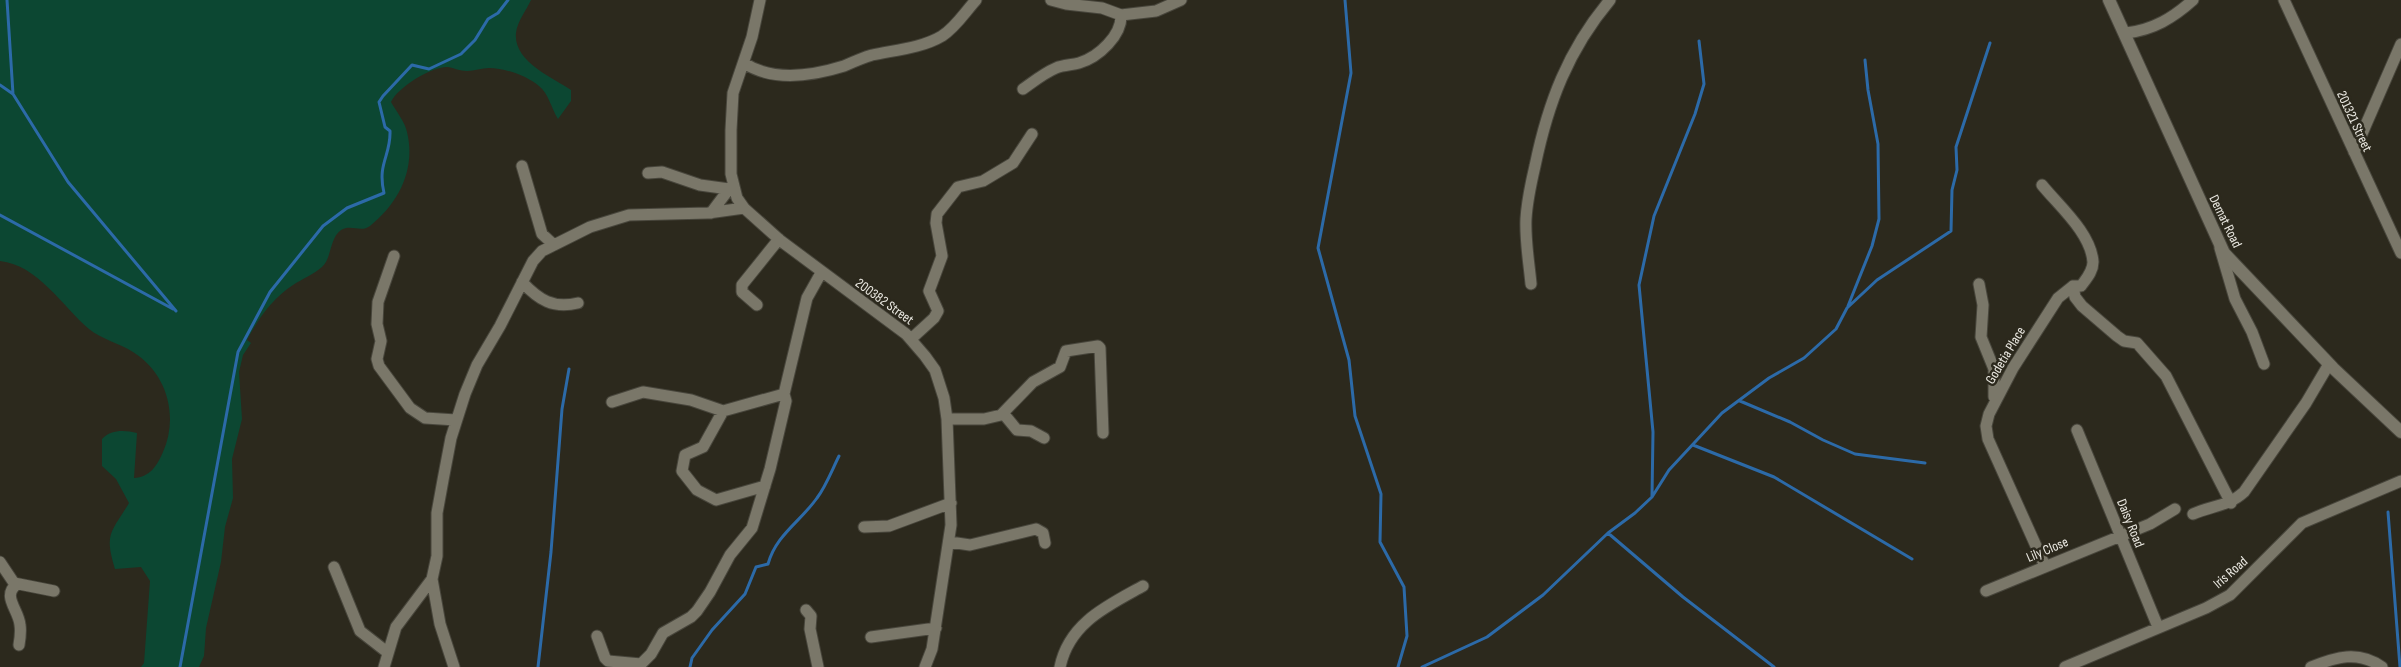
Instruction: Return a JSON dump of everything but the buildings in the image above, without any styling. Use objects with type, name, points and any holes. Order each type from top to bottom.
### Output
[{"type":"street","name":"200382 Street","points":[[760,0],[744,63],[733,93],[732,189],[744,208],[779,239],[821,273],[911,339],[935,370],[944,398],[947,419],[951,503],[950,542],[932,649],[926,666]]},
{"type":"street","points":[[744,63],[763,73],[782,76],[836,68],[868,56],[906,48],[941,36],[976,0]]},
{"type":"street","points":[[1051,0],[1108,5],[1121,15],[1156,11],[1181,0]]},
{"type":"street","points":[[1531,284],[1526,245],[1528,200],[1542,135],[1556,88],[1569,61],[1584,33],[1610,0]]},
{"type":"street","name":"Demat Road","points":[[2109,0],[2126,33],[2219,244],[2235,266],[2329,364],[2401,432]]},
{"type":"street","points":[[2126,33],[2151,28],[2167,20],[2193,0]]},
{"type":"street","name":"201321 Street","points":[[2284,0],[2401,254]]},
{"type":"street","points":[[1023,89],[1050,71],[1058,67],[1081,62],[1098,51],[1120,29],[1121,15]]},
{"type":"street","points":[[2354,152],[2401,44]]},
{"type":"street","points":[[911,339],[938,311],[929,291],[942,256],[936,224],[937,214],[958,187],[983,181],[1013,163],[1032,134]]},
{"type":"street","points":[[522,166],[542,234],[554,245]]},
{"type":"street","points":[[648,173],[662,172],[700,186],[732,189]]},
{"type":"street","name":"Godetia Place","points":[[2042,185],[2081,233],[2088,245],[2093,262],[2092,269],[2081,286],[2073,286],[2058,298],[2013,368],[1994,404],[1986,426],[1988,439],[2045,566]]},
{"type":"street","points":[[711,213],[732,189]]},
{"type":"street","points":[[454,667],[440,624],[432,579],[437,556],[437,514],[451,438],[477,365],[538,255],[590,227],[629,215],[711,213],[744,208]]},
{"type":"street","points":[[757,305],[742,292],[742,285],[779,239]]},
{"type":"street","points":[[2219,244],[2235,299],[2252,332],[2264,364]]},
{"type":"street","points":[[394,256],[378,302],[377,324],[381,341],[377,359],[379,366],[410,408],[426,418],[456,420]]},
{"type":"street","points":[[597,636],[605,658],[608,661],[641,664],[652,654],[663,633],[691,617],[710,592],[721,569],[752,528],[765,486],[786,401],[784,394],[807,298],[821,273]]},
{"type":"street","points":[[522,282],[533,294],[546,303],[564,306],[578,303]]},
{"type":"street","points":[[1979,284],[1983,305],[1981,337],[1994,367],[1996,379],[1994,404]]},
{"type":"street","points":[[2073,286],[2074,297],[2082,306],[2117,336],[2126,341],[2136,342],[2166,376],[2231,502]]},
{"type":"street","points":[[947,419],[984,418],[1003,413],[1033,382],[1060,367],[1066,351],[1098,346],[1100,348],[1103,434]]},
{"type":"street","points":[[2193,514],[2206,508],[2231,502],[2249,486],[2329,364]]},
{"type":"street","points":[[612,402],[630,394],[643,392],[691,400],[724,411],[784,394]]},
{"type":"street","points":[[724,411],[703,447],[685,456],[682,471],[697,490],[716,500],[765,486]]},
{"type":"street","points":[[1003,413],[1017,430],[1031,431],[1044,438]]},
{"type":"street","name":"Daisy Road","points":[[2077,430],[2158,627]]},
{"type":"street","name":"Iris Road","points":[[2065,667],[2206,608],[2230,595],[2302,523],[2401,480]]},
{"type":"street","points":[[864,527],[889,526],[951,503]]},
{"type":"street","name":"Lily Close","points":[[1986,591],[2119,535],[2150,524],[2175,509]]},
{"type":"street","points":[[950,542],[970,545],[1036,529],[1042,533],[1045,543]]},
{"type":"street","points":[[0,562],[11,580],[17,584],[54,591]]},
{"type":"street","points":[[334,566],[360,631],[387,652]]},
{"type":"street","points":[[384,667],[396,627],[432,579]]},
{"type":"street","points":[[17,584],[10,598],[21,626],[19,645]]},
{"type":"street","points":[[1060,667],[1068,642],[1086,622],[1143,586]]},
{"type":"street","points":[[806,610],[811,616],[810,629],[818,667]]},
{"type":"street","points":[[871,637],[936,628]]},
{"type":"street","points":[[2311,667],[2344,656],[2362,658],[2382,667]]},
{"type":"green space","points":[[0,0],[531,0],[520,20],[516,33],[517,43],[521,52],[527,60],[544,74],[571,90],[571,101],[558,119],[548,97],[542,89],[534,82],[522,76],[495,68],[462,71],[448,67],[433,70],[416,78],[401,90],[391,102],[404,124],[409,146],[407,172],[397,196],[380,217],[367,228],[345,228],[341,230],[334,238],[328,259],[322,267],[278,297],[261,317],[247,340],[251,343],[243,355],[239,372],[242,419],[232,459],[233,498],[225,527],[221,562],[206,628],[204,656],[199,667],[141,667],[144,663],[150,581],[141,567],[115,569],[110,548],[111,534],[129,503],[116,479],[102,466],[102,439],[110,433],[118,431],[137,433],[134,478],[149,473],[158,462],[168,438],[170,410],[162,383],[145,361],[133,352],[99,336],[89,329],[38,278],[14,264],[0,261]]},
{"type":"waterway","points":[[7,0],[13,94]]},
{"type":"waterway","points":[[180,667],[238,352],[270,292],[323,226],[347,208],[384,193],[382,174],[390,140],[390,131],[385,127],[379,102],[383,96],[412,65],[429,69],[461,54],[475,40],[488,19],[498,13],[508,0]]},
{"type":"waterway","points":[[1345,0],[1351,73],[1318,248],[1349,360],[1355,416],[1381,494],[1380,542],[1404,587],[1407,636],[1398,667]]},
{"type":"waterway","points":[[1652,496],[1653,432],[1639,285],[1654,216],[1695,114],[1704,84],[1699,41]]},
{"type":"waterway","points":[[1422,667],[1487,637],[1543,595],[1608,533],[1635,513],[1652,497],[1669,470],[1722,413],[1769,378],[1804,358],[1836,329],[1847,308],[1877,280],[1951,231],[1952,190],[1957,170],[1956,147],[1990,43]]},
{"type":"waterway","points":[[1848,306],[1872,246],[1879,219],[1878,144],[1868,90],[1865,60]]},
{"type":"waterway","points":[[0,85],[13,94],[68,182],[176,311]]},
{"type":"waterway","points":[[0,215],[173,309]]},
{"type":"waterway","points":[[538,667],[551,552],[562,409],[569,369]]},
{"type":"waterway","points":[[1740,401],[1790,422],[1823,440],[1855,454],[1925,463]]},
{"type":"waterway","points":[[1693,445],[1774,477],[1912,559]]},
{"type":"waterway","points":[[690,667],[692,658],[712,630],[745,594],[756,567],[768,564],[777,545],[817,498],[839,456]]},
{"type":"waterway","points":[[2388,512],[2400,667]]},
{"type":"waterway","points":[[1608,533],[1683,597],[1774,667]]}]
